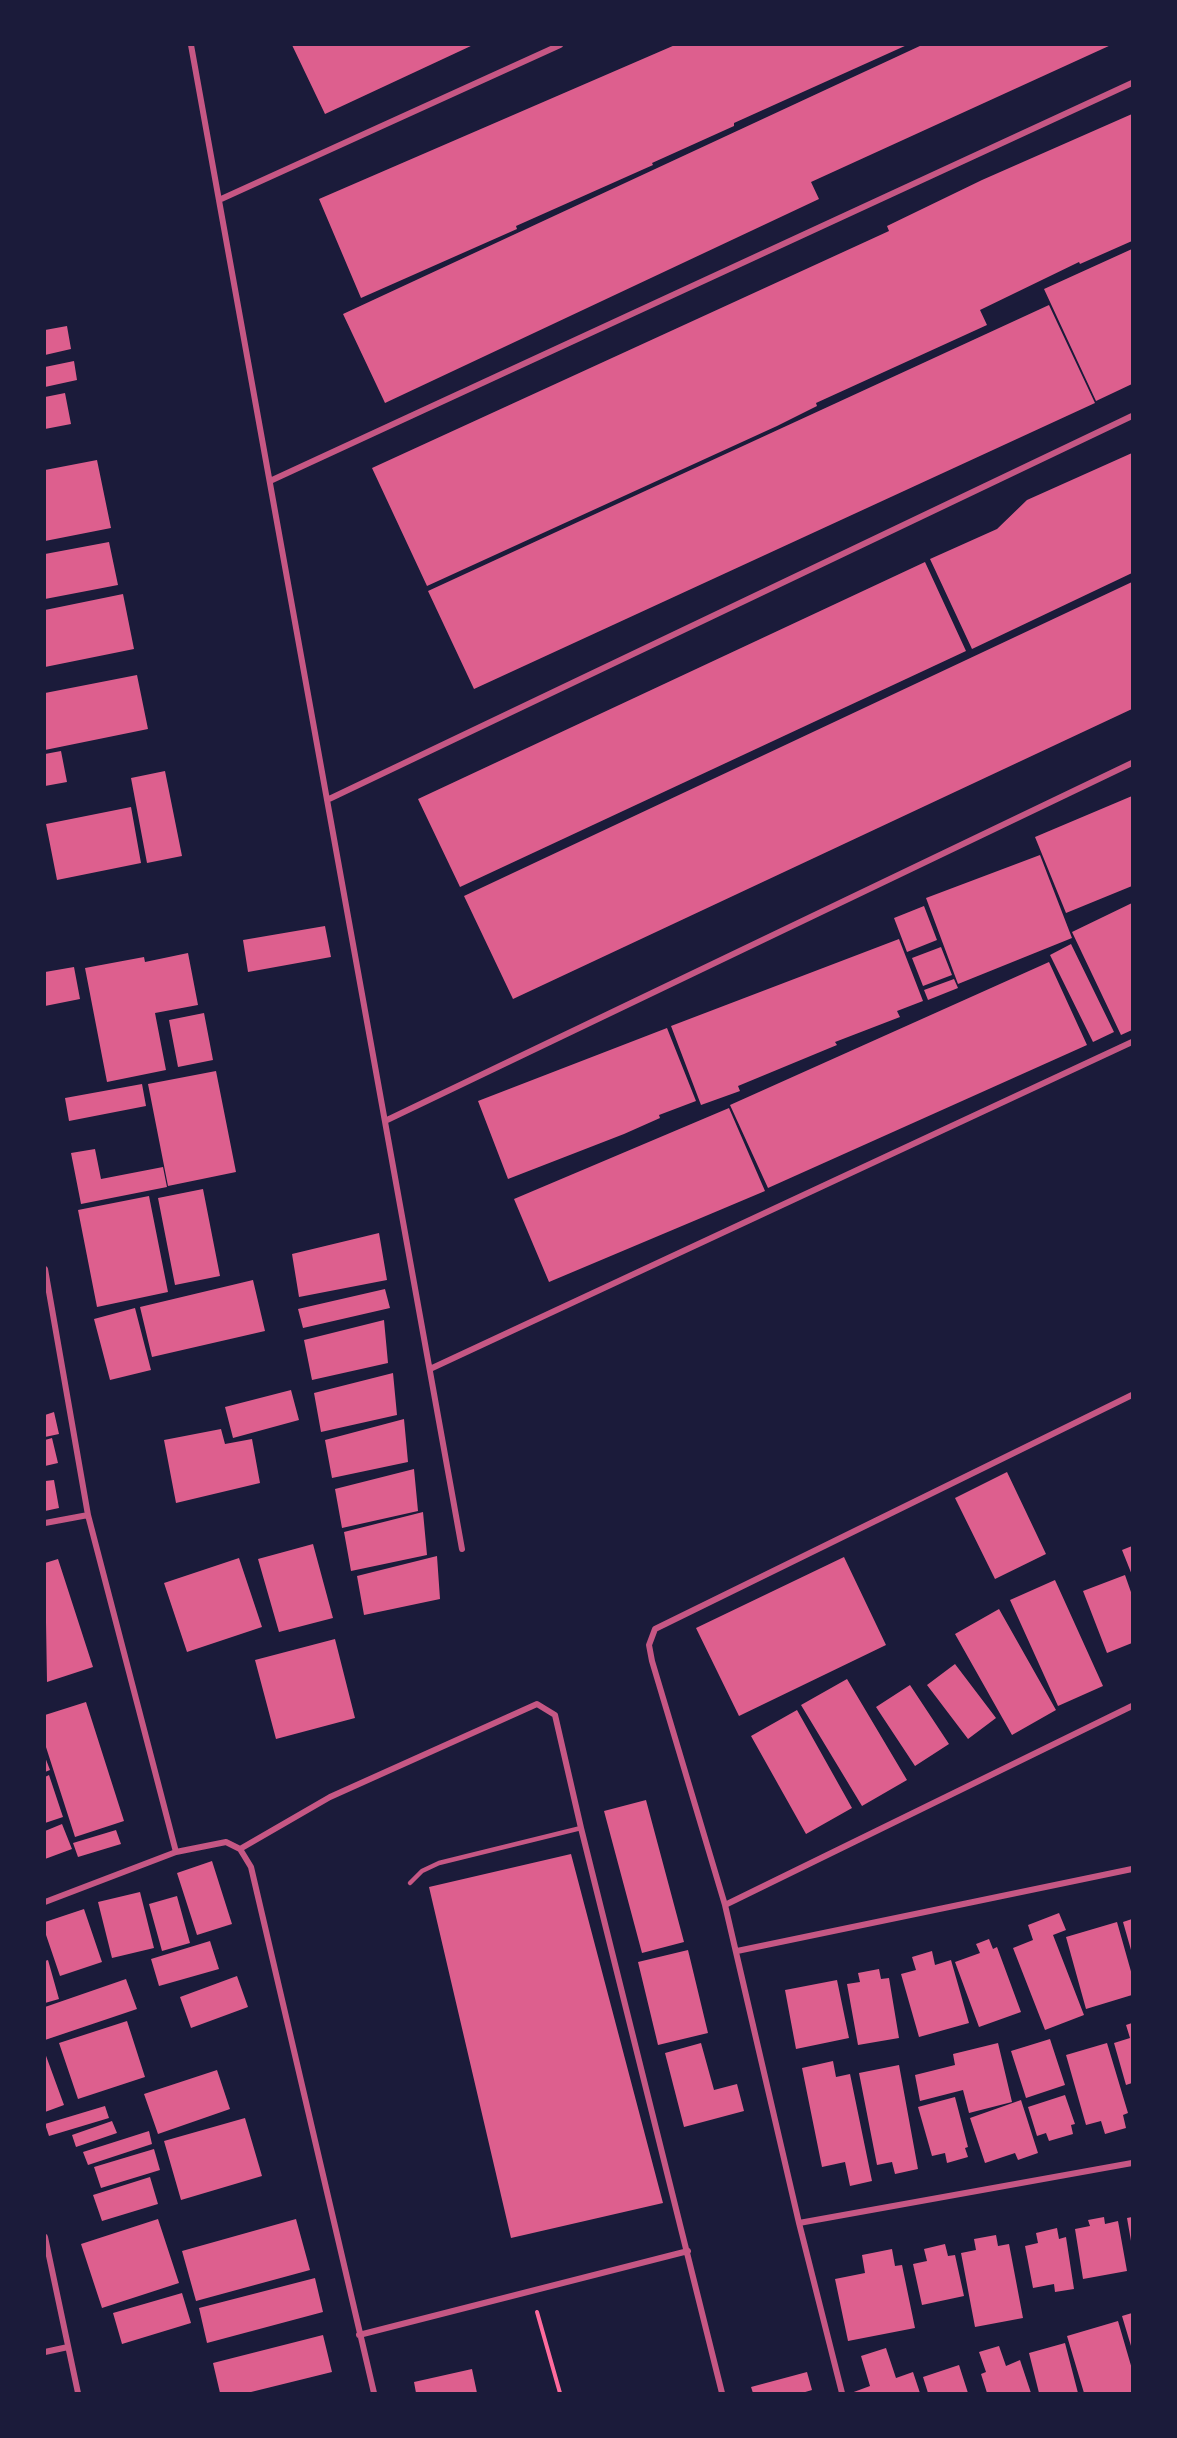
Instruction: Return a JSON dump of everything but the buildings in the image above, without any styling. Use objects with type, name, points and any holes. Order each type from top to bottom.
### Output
[{"type":"street","points":[[191,45],[462,1549]]},
{"type":"street","points":[[219,200],[560,45]]},
{"type":"street","points":[[270,481],[1132,83]]},
{"type":"street","points":[[327,800],[1132,416]]},
{"type":"street","points":[[385,1121],[1132,763]]},
{"type":"street","points":[[430,1369],[1132,1042]]},
{"type":"street","points":[[45,1269],[88,1515],[176,1852]]},
{"type":"street","points":[[842,2393],[799,2223],[737,1951],[649,1645],[655,1629],[1132,1395]]},
{"type":"street","points":[[45,1523],[88,1515]]},
{"type":"street","points":[[240,1850],[330,1797],[537,1704],[555,1715],[722,2393]]},
{"type":"street","points":[[725,1905],[1132,1706]]},
{"type":"street","points":[[45,1902],[176,1852],[226,1842],[240,1850],[251,1867],[374,2393]]},
{"type":"street","points":[[737,1951],[1132,1869]]},
{"type":"street","points":[[799,2223],[1132,2163]]},
{"type":"street","points":[[45,2237],[78,2393]]},
{"type":"street","points":[[359,2335],[688,2251]]},
{"type":"street","points":[[45,2352],[68,2347]]},
{"type":"lane","points":[[410,1883],[422,1871],[439,1863],[581,1828]]},
{"type":"path","points":[[531,2291],[560,2393]]}]
